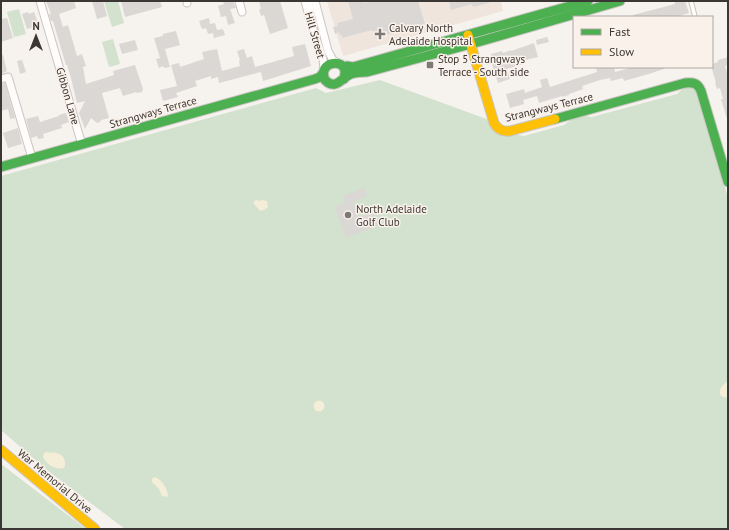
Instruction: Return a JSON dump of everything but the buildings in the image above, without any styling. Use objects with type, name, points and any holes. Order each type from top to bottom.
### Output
[{"type":"street","name":"Gibbon Lane","points":[[40,1],[82,145]]},
{"type":"street","points":[[239,1],[242,12]]},
{"type":"street","name":"Hill Street","points":[[306,1],[323,59],[325,74]]},
{"type":"street","name":"Hill Street","points":[[314,1],[331,57],[339,64]]},
{"type":"street","points":[[550,16],[588,1]]},
{"type":"street","points":[[381,64],[367,72],[350,74],[340,83],[336,84],[330,83],[325,74],[326,66],[331,63],[353,67],[381,64],[550,16],[620,1]]},
{"type":"street","name":"Strangways Terrace","points":[[469,40],[495,126],[504,131],[510,131],[685,83],[695,83],[701,90],[728,182]]},
{"type":"street","points":[[339,64],[345,70],[344,79]]},
{"type":"street","name":"Strangways Terrace","points":[[1,167],[319,78],[325,74]]},
{"type":"street","points":[[1,78],[8,77],[32,158]]},
{"type":"street","name":"War Memorial Drive","points":[[1,450],[95,529]]},
{"type":"lane","points":[[310,1],[313,14],[311,22]]},
{"type":"lane","points":[[691,1],[695,16]]},
{"type":"lane","points":[[315,35],[323,33]]},
{"type":"shaded area","name":"Calvary North Adelaide Hospital","points":[[327,1],[501,1],[503,11],[343,56]]},
{"type":"green space","points":[[104,1],[118,1],[124,23],[112,27]]},
{"type":"green space","points":[[19,9],[26,34],[14,37],[7,12]]},
{"type":"green space","points":[[113,39],[120,64],[109,67],[102,42]]},
{"type":"green space","points":[[380,80],[489,120],[513,134],[524,136],[564,125],[578,115],[592,117],[677,94],[687,85],[695,86],[728,198],[728,529],[125,529],[47,470],[1,430],[1,176],[316,88],[326,93]]},
{"type":"green space","points":[[1,464],[86,529],[1,529]]},
{"type":"sand","points":[[254,201],[267,201],[268,207],[260,211],[254,204]]},
{"type":"sand","points":[[728,381],[728,398],[721,396],[720,391]]},
{"type":"sand","points":[[319,400],[323,402],[325,406],[323,410],[319,412],[315,410],[313,406],[315,402]]},
{"type":"sand","points":[[46,452],[61,455],[65,461],[64,468],[54,468],[49,465],[43,457],[44,453]]},
{"type":"sand","points":[[154,477],[159,479],[165,486],[168,495],[167,497],[162,496],[159,489],[152,482]]},
{"type":"traffic: fast","points":[[347,66],[353,67],[588,1]]},
{"type":"traffic: fast","points":[[344,79],[344,78],[344,77],[345,72],[341,65],[337,63],[332,64],[328,65],[325,69],[325,80],[329,83],[335,84],[338,83],[344,78],[353,73],[367,72],[471,44],[620,1]]},
{"type":"traffic: fast","points":[[1,167],[315,79],[320,77],[323,73]]},
{"type":"traffic: fast","points":[[555,119],[685,83],[695,84],[701,91],[728,182]]},
{"type":"traffic: slow","points":[[468,35],[494,123],[499,129],[503,131],[510,131],[555,119]]},
{"type":"traffic: slow","points":[[1,450],[95,529]]},
{"type":"place","name":"Calvary North Adelaide Hospital","points":[[380,34]]},
{"type":"place","name":"Stop 5 Strangways Terrace - South side","points":[[430,65]]},
{"type":"place","name":"North Adelaide Golf Club","points":[[348,215]]}]
